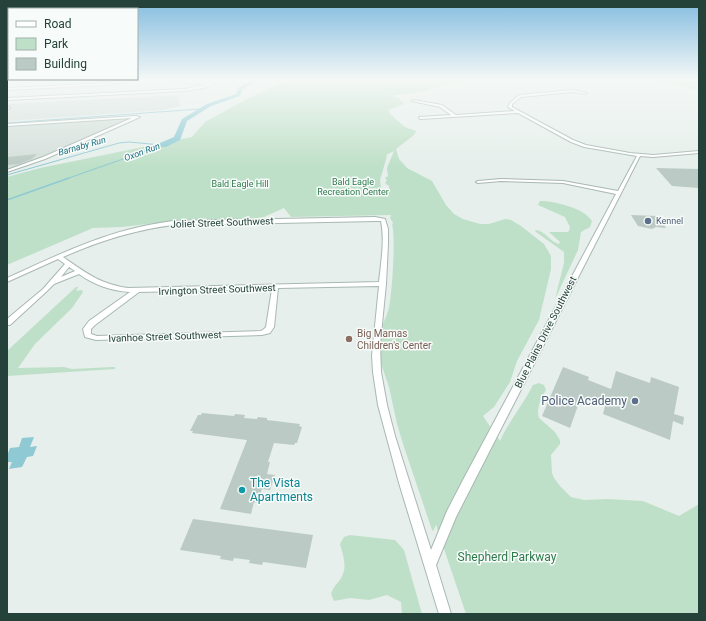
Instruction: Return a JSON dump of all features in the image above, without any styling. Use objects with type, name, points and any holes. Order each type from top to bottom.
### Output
[{"type":"street","points":[[444,108],[455,116]]},
{"type":"street","points":[[513,108],[581,145],[639,155],[664,156],[699,152]]},
{"type":"street","points":[[420,118],[518,112]]},
{"type":"street","points":[[7,125],[138,116],[44,158],[7,171]]},
{"type":"street","name":"Blue Plains Drive Southwest","points":[[430,566],[451,514],[639,155]]},
{"type":"street","points":[[478,182],[500,180],[563,182],[619,193]]},
{"type":"street","name":"Joliet Street Southwest","points":[[7,280],[120,233],[163,224],[377,219],[383,220],[384,222],[385,245],[383,284]]},
{"type":"street","name":"Irvington Street Southwest","points":[[60,258],[92,281],[106,286],[137,290],[383,284]]},
{"type":"street","points":[[7,323],[53,282],[69,264]]},
{"type":"street","points":[[53,282],[79,272]]},
{"type":"street","points":[[383,284],[376,342],[379,387],[389,434],[445,614]]},
{"type":"street","name":"Ivanhoe Street Southwest","points":[[137,290],[90,325],[86,331],[88,335],[96,338],[262,333],[270,327],[275,287]]},
{"type":"shaded area","points":[[7,108],[172,108],[163,110],[7,121]]},
{"type":"shaded area","points":[[122,118],[130,119],[33,161],[7,170],[7,126]]},
{"type":"green space","points":[[230,108],[393,108],[388,110],[391,115],[405,127],[416,131],[414,135],[396,149],[399,159],[407,168],[432,181],[446,205],[454,214],[463,219],[480,224],[489,224],[505,219],[511,220],[544,244],[551,256],[551,269],[539,320],[517,361],[510,382],[494,407],[483,416],[500,441],[533,385],[539,383],[544,385],[546,390],[541,400],[538,415],[539,418],[555,432],[560,440],[560,444],[551,455],[552,473],[560,486],[571,497],[584,500],[607,499],[643,501],[679,516],[699,504],[699,614],[466,614],[436,525],[433,531],[432,530],[405,450],[397,424],[389,387],[374,343],[387,315],[391,294],[394,240],[393,223],[390,218],[391,215],[291,217],[284,208],[264,217],[244,220],[182,220],[122,227],[93,228],[7,265],[7,185],[9,184],[7,183],[7,177],[40,168],[192,137],[205,122]],"holes":[[[394,151],[387,168],[388,176],[385,178],[387,180],[385,183],[389,186],[389,191],[382,196],[380,180],[387,156],[386,155]]]},
{"type":"green space","points":[[540,201],[553,202],[569,206],[583,212],[592,221],[590,227],[581,232],[578,250],[555,299],[564,263],[564,252],[535,230],[542,232],[559,244],[560,242],[549,232],[567,232],[569,231],[570,227],[565,217],[538,205]]},
{"type":"green space","points":[[76,287],[78,287],[76,291],[82,290],[83,292],[72,308],[35,344],[18,368],[64,367],[72,369],[115,367],[115,369],[7,376],[7,351]]},
{"type":"green space","points":[[350,535],[395,540],[404,550],[422,614],[402,614],[401,602],[387,595],[369,600],[350,598],[334,601],[331,594],[343,574],[345,566],[340,544],[344,537]]},
{"type":"water","points":[[34,437],[30,447],[37,446],[33,456],[27,457],[22,467],[9,469],[12,462],[7,462],[7,456],[10,448],[19,447],[22,438]]},
{"type":"building","points":[[37,154],[32,159],[19,164],[7,165],[7,157]]},
{"type":"building","points":[[656,168],[699,169],[699,188],[672,186]]},
{"type":"building","name":"Kennel","points":[[631,215],[658,216],[666,228],[656,227],[652,229],[638,226]]},
{"type":"building","name":"Police Academy","points":[[563,367],[589,377],[588,380],[611,389],[616,371],[650,383],[651,377],[679,387],[674,414],[684,417],[683,425],[673,421],[670,440],[603,414],[605,406],[581,397],[570,428],[542,416]]},
{"type":"building","points":[[202,413],[234,416],[235,414],[245,415],[244,418],[257,419],[258,417],[267,418],[267,420],[300,424],[299,426],[302,427],[297,443],[294,445],[274,443],[268,462],[270,462],[267,474],[275,475],[270,490],[262,489],[257,503],[254,502],[251,514],[220,509],[247,440],[192,433],[193,431],[190,431],[198,415],[201,415]]},
{"type":"building","points":[[193,519],[313,535],[306,568],[263,562],[262,565],[249,563],[250,560],[234,558],[233,561],[220,559],[221,556],[180,550]]},
{"type":"waterway","name":"Oxon Run","points":[[163,145],[177,138],[184,120],[204,108]]},
{"type":"waterway","points":[[7,123],[200,109]]},
{"type":"waterway","name":"Barnaby Run","points":[[7,175],[119,143],[129,142],[161,145]]},
{"type":"waterway","name":"Oxon Run","points":[[66,179],[163,145]]},
{"type":"waterway","name":"Oxon Run","points":[[7,200],[69,178]]},
{"type":"place","name":"Kennel","points":[[648,221]]},
{"type":"place","name":"Big Mamas Children's Center","points":[[349,339]]},
{"type":"place","name":"Police Academy","points":[[635,401]]},
{"type":"place","name":"The Vista Apartments","points":[[242,490]]},
{"type":"park label","name":"Bald Eagle Hill","points":[[240,184]]},
{"type":"park label","name":"Bald Eagle Recreation Center","points":[[353,188]]},
{"type":"park label","name":"Shepherd Parkway","points":[[507,557]]}]
